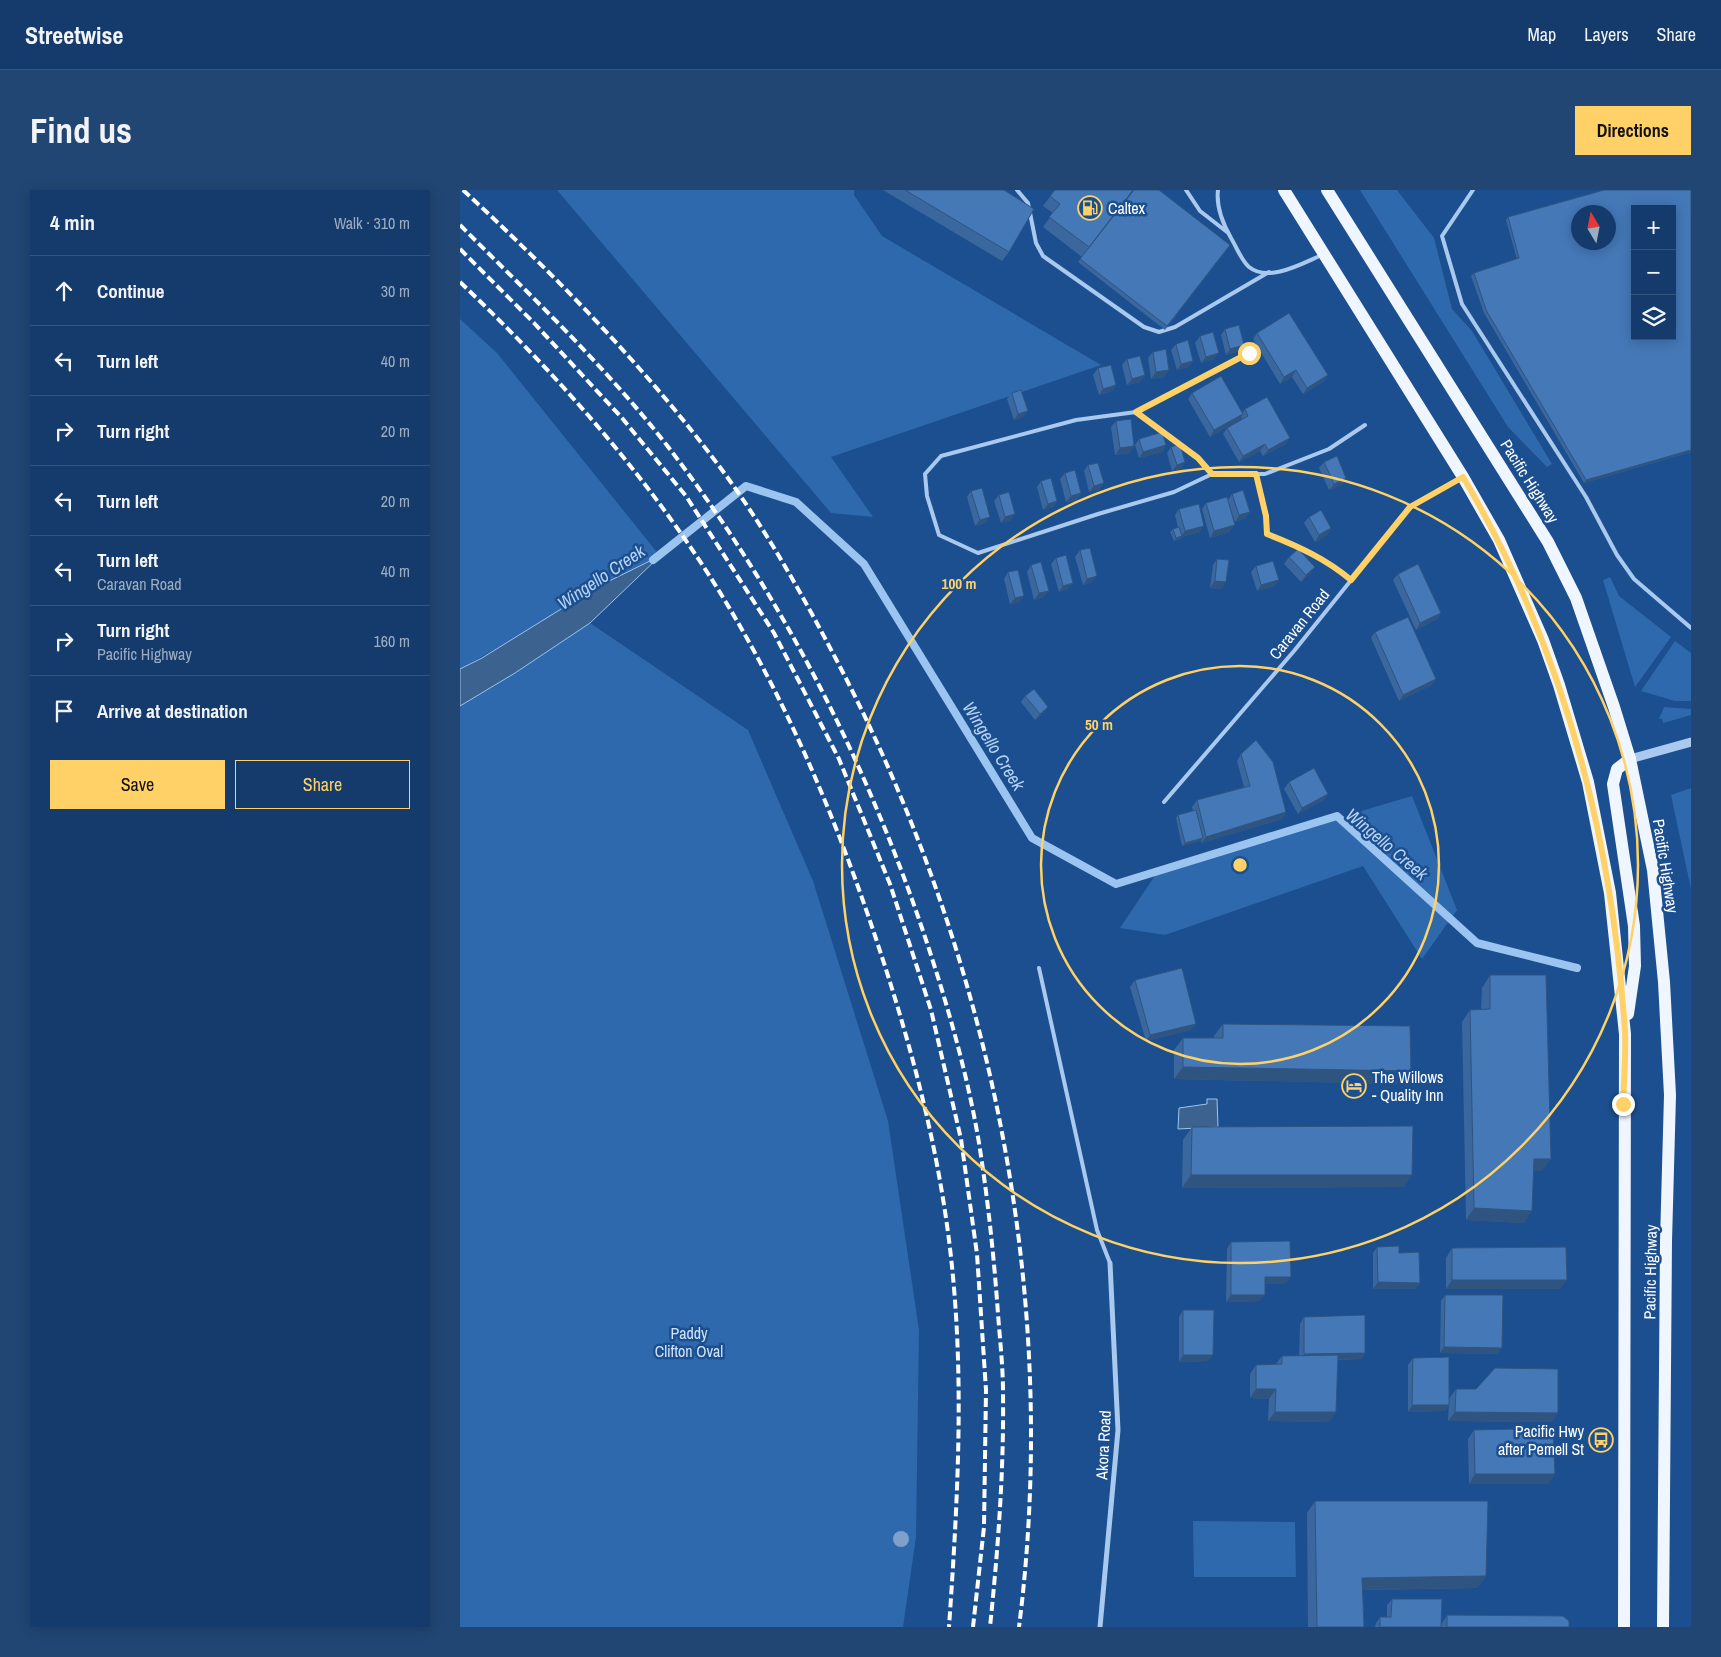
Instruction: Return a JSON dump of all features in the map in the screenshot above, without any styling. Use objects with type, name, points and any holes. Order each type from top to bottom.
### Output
[{"type":"main road","name":"Pacific Highway","points":[[1284,190],[1463,477],[1499,540],[1524,594],[1553,667],[1574,731],[1597,822],[1610,893],[1625,1034],[1624,1627]]},
{"type":"main road","name":"Pacific Highway","points":[[1327,190],[1548,542],[1576,598],[1630,759],[1653,870],[1664,982],[1670,1094],[1666,1260],[1663,1627]]},
{"type":"main road","points":[[1625,1034],[1633,981],[1635,939],[1630,888],[1614,784],[1617,769],[1630,759]]},
{"type":"street","points":[[1630,759],[1691,742]]},
{"type":"street","name":"Akora Road","points":[[1100,1627],[1118,1430],[1110,1263]]},
{"type":"lane","points":[[1017,190],[1028,203],[1036,242],[1043,256],[1144,327],[1159,332],[1175,327],[1269,272]]},
{"type":"lane","points":[[1186,190],[1200,211],[1227,232]]},
{"type":"lane","points":[[1218,190],[1220,212],[1227,232],[1249,266],[1259,271],[1269,272],[1294,268],[1324,254]]},
{"type":"lane","points":[[1473,190],[1442,236],[1462,304],[1586,497],[1617,555],[1634,579],[1691,628]]},
{"type":"lane","points":[[1249,353],[1136,412],[1076,420],[941,456],[925,474],[928,496],[939,535],[978,553],[1098,514],[1174,492],[1212,474],[1265,474],[1329,449],[1365,425]]},
{"type":"lane","points":[[1136,412],[1198,458],[1212,474]]},
{"type":"lane","points":[[1256,474],[1266,516],[1267,534],[1294,544],[1332,565],[1351,580]]},
{"type":"lane","name":"Caravan Road","points":[[1164,802],[1294,651],[1410,507],[1463,477]]},
{"type":"lane","points":[[1039,968],[1098,1230],[1110,1263]]},
{"type":"green space","points":[[557,190],[854,190],[854,195],[882,236],[1101,365],[831,457],[873,517],[831,513]]},
{"type":"green space","points":[[1360,190],[1397,190],[1434,238],[1452,309],[1472,331],[1552,464],[1547,467],[1508,427]]},
{"type":"green space","points":[[460,319],[497,353],[660,556],[460,669]]},
{"type":"green space","points":[[1610,577],[1619,596],[1671,637],[1635,687],[1603,580]]},
{"type":"green space","name":"Paddy Clifton Oval","points":[[590,623],[748,730],[813,881],[888,1121],[919,1330],[916,1537],[903,1627],[460,1627],[460,706],[515,673]]},
{"type":"green space","points":[[1675,641],[1691,653],[1691,701],[1675,701],[1641,691]]},
{"type":"green space","points":[[1664,707],[1691,709],[1691,715],[1663,723],[1662,719],[1659,719]]},
{"type":"green space","points":[[1691,788],[1691,889],[1671,795]]},
{"type":"green space","points":[[1412,796],[1457,910],[1422,959],[1363,866],[1165,935],[1120,928],[1158,871]]},
{"type":"green space","points":[[1193,1521],[1295,1522],[1296,1577],[1194,1577]]},
{"type":"shaded area","points":[[660,556],[590,623],[515,673],[460,706],[460,669],[482,658],[595,588]]},
{"type":"shaded area","points":[[1207,1099],[1217,1099],[1218,1127],[1178,1129],[1179,1108],[1207,1104]]},
{"type":"building","points":[[905,190],[1004,190],[1034,209],[1009,252]]},
{"type":"building","points":[[1055,190],[1133,190],[1089,247],[1049,217],[1060,204],[1050,196]]},
{"type":"building","points":[[1134,190],[1159,190],[1230,245],[1167,326],[1080,259]]},
{"type":"building","points":[[1604,190],[1691,190],[1691,450],[1586,480],[1486,310],[1474,273],[1519,258],[1508,217]]},
{"type":"building","points":[[1289,313],[1328,375],[1307,388],[1296,370],[1284,377],[1257,333]]},
{"type":"building","points":[[1239,325],[1244,345],[1230,349],[1225,329]]},
{"type":"building","points":[[1213,332],[1219,353],[1206,357],[1200,336]]},
{"type":"building","points":[[1188,340],[1193,361],[1181,364],[1176,344]]},
{"type":"building","points":[[1166,349],[1169,370],[1156,372],[1153,352]]},
{"type":"building","points":[[1140,356],[1145,375],[1132,379],[1127,359]]},
{"type":"building","points":[[1111,365],[1116,385],[1103,389],[1098,368]]},
{"type":"building","points":[[1221,376],[1243,414],[1214,430],[1192,393]]},
{"type":"building","points":[[1021,390],[1028,411],[1018,414],[1012,393]]},
{"type":"building","points":[[1267,397],[1290,438],[1268,450],[1265,444],[1243,456],[1227,428],[1248,416],[1245,409]]},
{"type":"building","points":[[1131,419],[1134,446],[1120,448],[1116,421]]},
{"type":"building","points":[[1162,432],[1166,445],[1143,452],[1139,439]]},
{"type":"building","points":[[1180,444],[1185,462],[1177,465],[1171,447]]},
{"type":"building","points":[[1337,456],[1346,478],[1334,484],[1324,462]]},
{"type":"building","points":[[1098,463],[1104,483],[1094,486],[1088,465]]},
{"type":"building","points":[[1075,470],[1081,493],[1071,496],[1065,473]]},
{"type":"building","points":[[1051,478],[1057,501],[1048,504],[1041,481]]},
{"type":"building","points":[[982,488],[990,517],[980,520],[971,491]]},
{"type":"building","points":[[1243,490],[1250,512],[1239,515],[1232,494]]},
{"type":"building","points":[[1009,492],[1015,514],[1005,517],[999,495]]},
{"type":"building","points":[[1227,497],[1235,525],[1214,531],[1206,503]]},
{"type":"building","points":[[1199,504],[1204,526],[1185,531],[1179,509]]},
{"type":"building","points":[[1321,510],[1331,528],[1319,535],[1309,517]]},
{"type":"building","points":[[1179,527],[1182,536],[1176,538],[1173,529]]},
{"type":"building","points":[[1090,548],[1097,576],[1087,579],[1080,550]]},
{"type":"building","points":[[1298,549],[1315,567],[1306,575],[1289,557]]},
{"type":"building","points":[[1066,555],[1073,583],[1063,586],[1056,558]]},
{"type":"building","points":[[1217,559],[1229,560],[1226,582],[1215,581]]},
{"type":"building","points":[[1273,561],[1279,580],[1261,585],[1256,566]]},
{"type":"building","points":[[1041,562],[1049,591],[1039,593],[1031,565]]},
{"type":"building","points":[[1418,564],[1441,613],[1420,623],[1398,574]]},
{"type":"building","points":[[1018,570],[1024,596],[1015,598],[1008,572]]},
{"type":"building","points":[[1408,617],[1436,679],[1403,695],[1375,632]]},
{"type":"building","points":[[1034,689],[1048,707],[1040,714],[1025,696]]},
{"type":"building","points":[[1256,740],[1273,762],[1286,812],[1206,837],[1197,800],[1250,786],[1241,754]]},
{"type":"building","points":[[1314,768],[1328,794],[1302,808],[1289,782]]},
{"type":"building","points":[[1196,810],[1203,838],[1185,843],[1178,815]]},
{"type":"building","points":[[1182,968],[1196,1024],[1150,1035],[1135,980]]},
{"type":"building","points":[[1490,975],[1546,975],[1551,1159],[1534,1159],[1532,1211],[1474,1208],[1470,1010],[1490,1009]]},
{"type":"building","points":[[1223,1024],[1410,1026],[1411,1071],[1183,1067],[1183,1038],[1223,1038]]},
{"type":"building","points":[[1413,1126],[1412,1175],[1191,1175],[1192,1127]]},
{"type":"building","points":[[1290,1241],[1291,1277],[1265,1277],[1265,1295],[1231,1295],[1231,1242]]},
{"type":"building","points":[[1399,1246],[1399,1253],[1419,1252],[1420,1283],[1378,1282],[1377,1247]]},
{"type":"building","points":[[1566,1247],[1567,1280],[1452,1280],[1452,1248]]},
{"type":"building","points":[[1445,1295],[1503,1295],[1502,1348],[1444,1347]]},
{"type":"building","points":[[1183,1310],[1214,1310],[1213,1355],[1183,1355]]},
{"type":"building","points":[[1365,1315],[1365,1353],[1304,1354],[1304,1317]]},
{"type":"building","points":[[1338,1355],[1336,1412],[1275,1412],[1276,1389],[1256,1389],[1256,1365],[1282,1364],[1282,1356]]},
{"type":"building","points":[[1449,1357],[1449,1405],[1412,1405],[1413,1358]]},
{"type":"building","points":[[1495,1368],[1558,1369],[1558,1413],[1455,1412],[1456,1389],[1476,1389]]},
{"type":"building","points":[[1553,1428],[1555,1474],[1475,1474],[1474,1430]]},
{"type":"building","points":[[1315,1501],[1488,1501],[1486,1576],[1362,1578],[1364,1627],[1317,1627]]},
{"type":"building","points":[[1392,1599],[1442,1599],[1441,1627],[1380,1627],[1380,1617],[1391,1617]]},
{"type":"building","points":[[1447,1615],[1563,1616],[1569,1621],[1569,1627],[1447,1627]]},
{"type":"waterway","name":"Wingello Creek","points":[[653,560],[746,486],[796,502],[864,564],[1032,838],[1116,884],[1337,816],[1477,943],[1577,968]]},
{"type":"railway","points":[[463,190],[601,326],[665,398],[741,496],[784,565],[837,661],[891,773],[936,889],[973,1009],[1002,1130],[1020,1253],[1030,1378],[1030,1503],[1019,1627]]},
{"type":"railway","points":[[460,225],[595,361],[645,418],[711,505],[750,564],[786,624],[819,686],[879,814],[905,879],[936,970],[964,1069],[979,1143],[995,1271],[1003,1383],[1003,1451],[996,1568],[990,1627]]},
{"type":"railway","points":[[460,249],[534,323],[622,418],[686,496],[774,633],[839,759],[890,884],[931,1010],[961,1139],[977,1254],[986,1390],[984,1527],[973,1627]]},
{"type":"railway","points":[[460,282],[571,396],[640,478],[702,564],[754,650],[776,692],[816,779],[851,867],[882,957],[917,1075],[935,1155],[948,1236],[956,1321],[959,1408],[955,1540],[949,1627]]},
{"type":"place","name":"Caltex","points":[[1090,208]]},
{"type":"place","name":"The Willows - Quality Inn","points":[[1354,1086]]},
{"type":"place","name":"Pacific Hwy after Pemell St","points":[[1601,1440]]},
{"type":"route","points":[[1249,353],[1136,412],[1198,458],[1212,474],[1256,474],[1266,516],[1267,534],[1294,544],[1332,565],[1351,580],[1410,507],[1463,477],[1499,540],[1524,594],[1559,684],[1588,782],[1597,822],[1616,937],[1625,1034],[1623,1104]]}]
